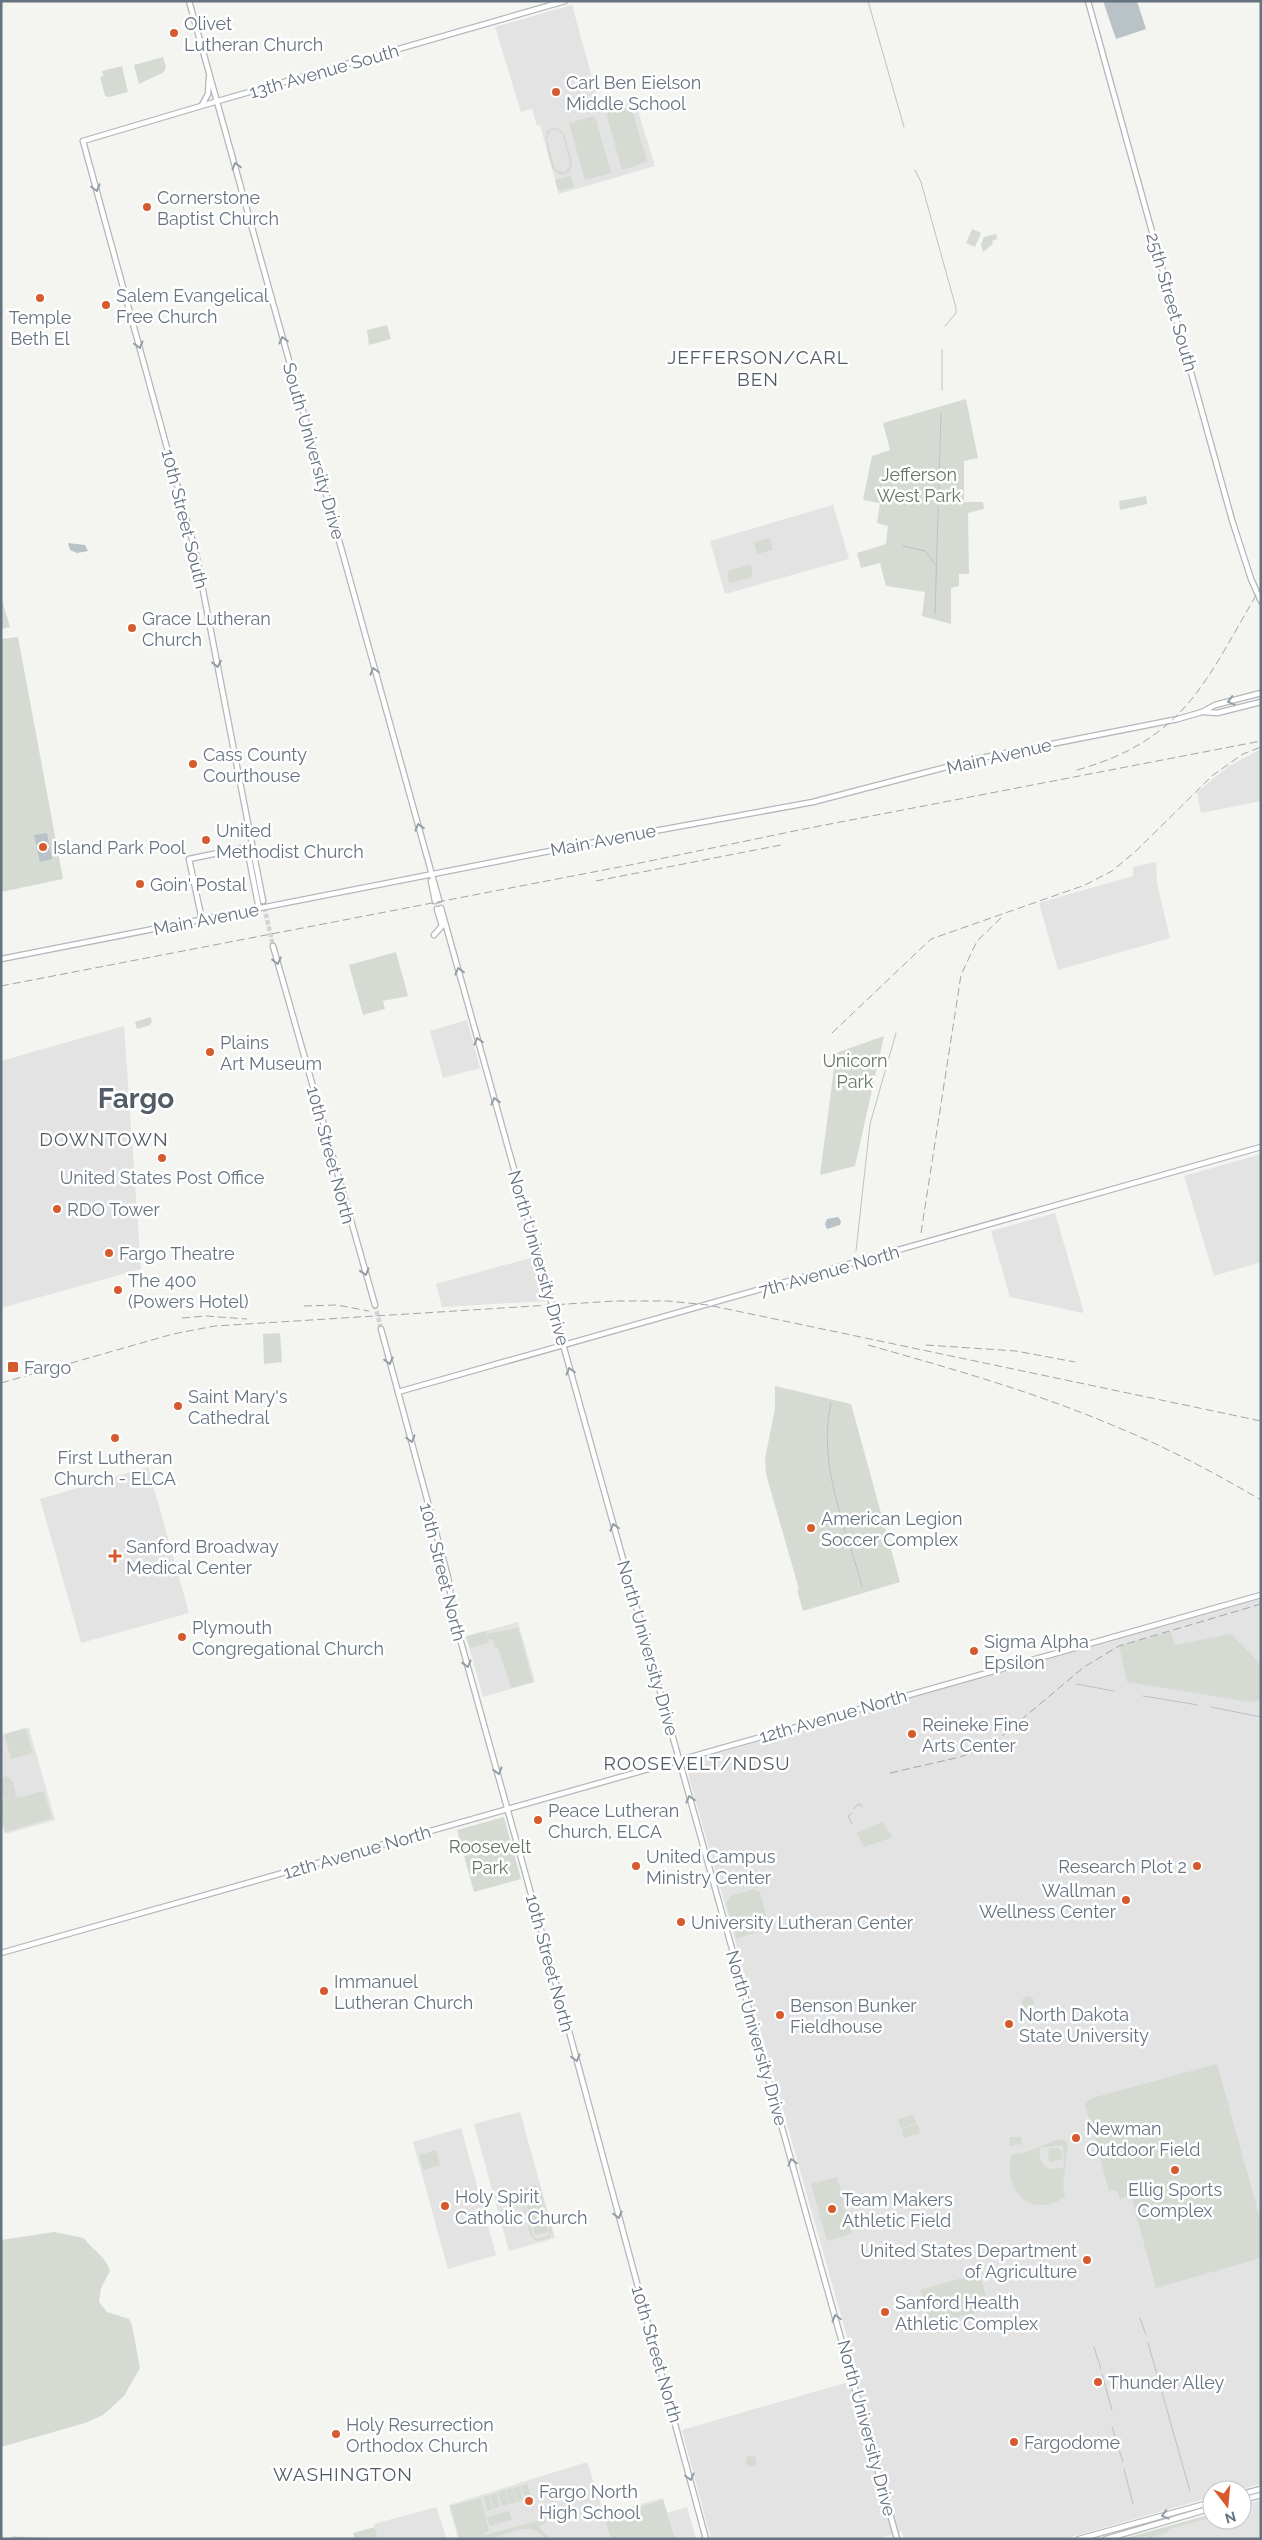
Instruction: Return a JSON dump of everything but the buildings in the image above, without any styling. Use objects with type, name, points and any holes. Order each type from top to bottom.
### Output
[{"type":"main road","name":"South University Drive","points":[[190,1],[437,900]]},
{"type":"main road","name":"13th Avenue South","points":[[83,142],[565,1]]},
{"type":"main road","name":"25th Street South","points":[[1088,1],[1232,520],[1250,579],[1261,602]]},
{"type":"main road","points":[[201,106],[208,94],[209,73]]},
{"type":"main road","name":"10th Street South","points":[[83,142],[196,554],[263,901]]},
{"type":"main road","name":"Main Avenue","points":[[1,959],[431,874],[813,802],[981,758],[1158,723],[1202,712],[1215,705],[1261,693]]},
{"type":"main road","name":"Main Avenue","points":[[1202,712],[1217,713],[1261,702]]},
{"type":"main road","points":[[202,920],[189,859],[252,846]]},
{"type":"main road","points":[[252,846],[248,854],[259,909]]},
{"type":"main road","name":"North University Drive","points":[[434,935],[442,926],[439,908],[448,931],[897,2539]]},
{"type":"main road","name":"10th Street North","points":[[273,946],[375,1305]]},
{"type":"main road","name":"7th Avenue North","points":[[398,1392],[1261,1147]]},
{"type":"main road","name":"10th Street North","points":[[381,1329],[448,1577],[454,1617],[508,1808],[706,2539]]},
{"type":"main road","name":"12th Avenue North","points":[[1,1953],[1261,1595]]},
{"type":"main road","points":[[1079,2539],[1202,2505]]},
{"type":"main road","points":[[1106,2539],[1202,2511]]},
{"type":"shaded area","points":[[1103,1],[1137,1],[1146,29],[1116,39]]},
{"type":"shaded area","name":"Carl Ben Eielson Middle School","points":[[572,5],[601,110],[635,101],[655,166],[559,194],[540,125],[537,126],[532,109],[521,112],[495,27]]},
{"type":"shaded area","points":[[833,505],[849,559],[725,594],[710,541]]},
{"type":"shaded area","points":[[68,543],[85,545],[88,551],[77,553],[70,550]]},
{"type":"shaded area","points":[[1261,749],[1261,801],[1201,813],[1197,792],[1229,766]]},
{"type":"shaded area","name":"Island Park Pool","points":[[47,833],[52,859],[40,862],[34,835]]},
{"type":"shaded area","points":[[1156,862],[1157,883],[1170,938],[1058,970],[1039,903],[1133,876],[1133,867]]},
{"type":"shaded area","points":[[467,1020],[480,1068],[443,1078],[430,1031]]},
{"type":"shaded area","points":[[124,1026],[141,1269],[1,1308],[1,1061]]},
{"type":"shaded area","points":[[1261,1154],[1261,1262],[1214,1276],[1184,1176]]},
{"type":"shaded area","points":[[1055,1213],[1083,1313],[1010,1297],[991,1231]]},
{"type":"shaded area","points":[[838,1217],[841,1221],[840,1225],[827,1229],[825,1224],[827,1219]]},
{"type":"shaded area","points":[[534,1257],[546,1301],[442,1307],[436,1284]]},
{"type":"shaded area","name":"Sanford Broadway Medical Center","points":[[148,1467],[189,1613],[81,1643],[40,1499]]},
{"type":"shaded area","name":"North Dakota State University","points":[[1261,1598],[1261,2484],[1252,2486],[1252,2480],[1202,2480],[1202,2500],[1064,2539],[904,2539],[902,2532],[877,2539],[711,2539],[682,2430],[859,2379],[685,1763]]},
{"type":"shaded area","points":[[518,1622],[535,1682],[483,1697],[466,1636]]},
{"type":"shaded area","points":[[29,1728],[55,1820],[5,1834],[1,1823],[1,1736]]},
{"type":"shaded area","points":[[520,2112],[555,2238],[509,2251],[474,2124]]},
{"type":"shaded area","points":[[461,2128],[496,2255],[448,2269],[413,2142]]},
{"type":"shaded area","name":"Fargo North High School","points":[[587,2462],[604,2514],[663,2498],[667,2513],[687,2507],[696,2539],[458,2539],[449,2505]]},
{"type":"shaded area","points":[[1261,2500],[1261,2539],[1126,2539],[1202,2517],[1202,2530],[1252,2530],[1252,2502]]},
{"type":"shaded area","points":[[436,2507],[447,2539],[378,2539],[374,2524]]},
{"type":"green space","points":[[163,57],[166,67],[164,72],[139,84],[134,65]]},
{"type":"green space","points":[[122,66],[128,92],[109,97],[105,96],[100,77],[103,76],[102,71]]},
{"type":"green space","points":[[631,106],[647,162],[622,170],[606,113]]},
{"type":"green space","points":[[595,116],[611,173],[585,180],[569,123]]},
{"type":"green space","points":[[552,128],[558,128],[564,135],[572,162],[571,170],[567,174],[558,174],[553,169],[549,159],[546,135],[547,131]],"holes":[[[552,130],[558,130],[563,135],[570,164],[565,173],[555,169],[547,140]]]},
{"type":"green space","points":[[571,176],[574,187],[558,191],[555,180]]},
{"type":"green space","points":[[972,229],[981,233],[975,247],[966,243]]},
{"type":"green space","points":[[996,234],[997,239],[992,241],[993,244],[983,252],[981,244],[984,237]]},
{"type":"green space","points":[[387,325],[391,339],[369,345],[367,330]]},
{"type":"green space","name":"Jefferson West Park","points":[[966,399],[978,458],[964,461],[964,502],[983,502],[984,509],[968,513],[969,574],[959,574],[959,586],[951,588],[951,624],[922,616],[925,592],[886,586],[880,563],[861,568],[857,553],[886,544],[888,526],[877,523],[880,503],[863,500],[872,456],[890,450],[883,423]]},
{"type":"green space","points":[[1146,496],[1147,504],[1120,510],[1119,501]]},
{"type":"green space","points":[[770,538],[773,550],[757,554],[754,542]]},
{"type":"green space","points":[[749,565],[752,567],[752,577],[731,583],[728,581],[728,571]]},
{"type":"green space","points":[[1,597],[10,627],[1,629]]},
{"type":"green space","points":[[18,637],[63,879],[1,892],[1,639]]},
{"type":"green space","points":[[396,952],[408,996],[383,1001],[385,1009],[363,1015],[349,965]]},
{"type":"green space","points":[[150,1017],[152,1021],[150,1025],[137,1029],[135,1022]]},
{"type":"green space","name":"Unicorn Park","points":[[884,1036],[855,1166],[820,1175],[836,1053]]},
{"type":"green space","points":[[280,1333],[282,1362],[264,1364],[263,1334]]},
{"type":"green space","points":[[775,1386],[851,1404],[900,1582],[803,1611],[797,1590],[799,1589],[766,1474],[765,1459],[775,1408]]},
{"type":"green space","points":[[518,1628],[533,1682],[511,1688],[498,1648],[495,1649],[493,1639],[489,1640],[487,1634]]},
{"type":"green space","points":[[486,1631],[489,1643],[470,1648],[466,1637]]},
{"type":"green space","points":[[1171,1632],[1175,1645],[1231,1634],[1261,1664],[1261,1700],[1250,1702],[1127,1682],[1119,1646]]},
{"type":"green space","points":[[26,1728],[33,1753],[11,1759],[4,1734]]},
{"type":"green space","points":[[7,1776],[13,1782],[16,1794],[14,1795],[18,1798],[44,1791],[52,1818],[5,1832],[1,1818],[1,1800],[10,1797],[3,1798],[1,1778]]},
{"type":"green space","name":"Roosevelt Park","points":[[504,1817],[521,1879],[474,1892],[457,1830]]},
{"type":"green space","points":[[882,1822],[893,1837],[864,1847],[857,1833]]},
{"type":"green space","points":[[754,1889],[760,1892],[769,1928],[736,1939],[726,1903],[731,1896]]},
{"type":"green space","points":[[822,1917],[823,1922],[804,1928],[803,1923]]},
{"type":"green space","points":[[1026,1996],[1030,1996],[1034,2002],[1030,2008],[1026,2008],[1022,2004],[1022,2000]]},
{"type":"green space","name":"Ellig Sports Complex","points":[[1217,2064],[1261,2222],[1261,2258],[1156,2288],[1131,2196],[1120,2199],[1117,2190],[1109,2191],[1085,2104],[1092,2098]]},
{"type":"green space","points":[[913,2115],[917,2123],[901,2128],[898,2119]]},
{"type":"green space","points":[[918,2124],[920,2133],[904,2138],[901,2129]]},
{"type":"green space","points":[[1010,2137],[1021,2137],[1022,2144],[1010,2146]]},
{"type":"green space","points":[[1059,2139],[1066,2141],[1068,2146],[1063,2184],[1065,2197],[1053,2203],[1041,2205],[1030,2203],[1022,2198],[1015,2189],[1011,2179],[1010,2167],[1012,2154],[1023,2153]],"holes":[[[1063,2145],[1064,2167],[1054,2169],[1045,2166],[1040,2159],[1040,2148]]]},
{"type":"green space","points":[[1049,2148],[1061,2150],[1062,2159],[1051,2162],[1048,2160]]},
{"type":"green space","points":[[436,2150],[440,2165],[423,2170],[419,2155]]},
{"type":"green space","name":"Team Makers Athletic Field","points":[[837,2177],[852,2234],[827,2241],[811,2184]]},
{"type":"green space","points":[[535,2185],[540,2189],[552,2232],[549,2238],[536,2241],[531,2236],[519,2193],[521,2189]],"holes":[[[534,2188],[539,2191],[550,2231],[548,2236],[537,2239],[533,2236],[522,2195],[523,2192]]]},
{"type":"green space","points":[[538,2194],[549,2232],[535,2235],[524,2197]]},
{"type":"green space","points":[[54,2232],[84,2238],[105,2261],[110,2271],[101,2288],[99,2302],[107,2312],[129,2319],[132,2325],[140,2368],[124,2396],[103,2415],[85,2423],[1,2447],[1,2240]]},
{"type":"green space","points":[[980,2273],[989,2309],[930,2325],[920,2290]]},
{"type":"green space","points":[[751,2455],[757,2461],[751,2467],[745,2461]]},
{"type":"green space","points":[[528,2484],[531,2498],[525,2500],[521,2486]]},
{"type":"green space","points":[[520,2486],[523,2500],[517,2502],[513,2488]]},
{"type":"green space","points":[[512,2488],[516,2502],[510,2504],[506,2490]]},
{"type":"green space","points":[[505,2490],[509,2504],[502,2506],[498,2492]]},
{"type":"green space","points":[[497,2493],[500,2507],[494,2508],[490,2495]]},
{"type":"green space","points":[[489,2495],[493,2509],[487,2511],[483,2497]]},
{"type":"green space","points":[[481,2498],[489,2531],[481,2536],[545,2519],[546,2523],[538,2526],[551,2539],[545,2539],[539,2533],[526,2529],[487,2539],[460,2539],[450,2506]]},
{"type":"green space","points":[[663,2500],[675,2539],[611,2539],[605,2519],[606,2516]]},
{"type":"green space","points":[[509,2511],[512,2520],[490,2526],[487,2517]]},
{"type":"green space","points":[[1202,2517],[1202,2520],[1169,2529],[1167,2533],[1149,2538],[1147,2536],[1122,2539]]},
{"type":"green space","points":[[375,2527],[378,2539],[355,2539],[353,2533]]},
{"type":"waterway","points":[[868,1],[904,127]]},
{"type":"waterway","points":[[915,170],[921,182],[956,308],[956,313],[945,326]]},
{"type":"waterway","points":[[942,350],[942,390]]},
{"type":"waterway","points":[[935,614],[941,414]]},
{"type":"waterway","points":[[903,546],[925,551],[935,564]]},
{"type":"waterway","points":[[856,1251],[870,1124],[896,1033]]},
{"type":"waterway","points":[[831,1403],[828,1426],[830,1473],[841,1519],[862,1586]]},
{"type":"waterway","points":[[1076,1684],[1114,1691]]},
{"type":"waterway","points":[[1143,1696],[1198,1705]]},
{"type":"waterway","points":[[1211,1707],[1261,1717]]},
{"type":"waterway","points":[[854,1809],[858,1804],[862,1806]]},
{"type":"waterway","points":[[852,1813],[848,1816],[852,1824]]},
{"type":"waterway","points":[[1140,2318],[1146,2335]]},
{"type":"waterway","points":[[1148,2343],[1190,2491]]},
{"type":"waterway","points":[[1094,2347],[1101,2369]]},
{"type":"waterway","points":[[1102,2374],[1112,2410]]},
{"type":"waterway","points":[[1112,2427],[1123,2462]]},
{"type":"waterway","points":[[1124,2469],[1133,2504]]},
{"type":"waterway","points":[[12,2537],[58,2539]]},
{"type":"tunnel","points":[[263,901],[273,946]]},
{"type":"tunnel","points":[[375,1305],[381,1329]]},
{"type":"railway","points":[[1077,770],[1115,757],[1145,741],[1170,722],[1190,701],[1208,676],[1261,587]]},
{"type":"railway","points":[[1,986],[1261,741]]},
{"type":"railway","points":[[832,1033],[931,939],[1085,885],[1112,871],[1136,851],[1213,775],[1243,754],[1261,747]]},
{"type":"railway","points":[[596,881],[781,845]]},
{"type":"railway","points":[[921,1233],[961,975],[977,941],[1003,916]]},
{"type":"railway","points":[[1,1383],[173,1334],[215,1326],[615,1301],[668,1301],[708,1305],[1261,1421]]},
{"type":"railway","points":[[304,1306],[337,1305],[369,1311]]},
{"type":"railway","points":[[182,1318],[206,1316],[247,1319]]},
{"type":"railway","points":[[868,1345],[995,1382],[1088,1415],[1173,1452],[1261,1500]]},
{"type":"railway","points":[[926,1345],[1016,1351],[1075,1362]]},
{"type":"railway","points":[[890,1773],[960,1757],[990,1746],[1084,1667],[1119,1646],[1261,1604]]},
{"type":"place","name":"Olivet Lutheran Church","points":[[174,33]]},
{"type":"place","name":"Carl Ben Eielson Middle School","points":[[556,92]]},
{"type":"place","name":"Cornerstone Baptist Church","points":[[147,207]]},
{"type":"place","name":"Temple Beth El","points":[[40,298]]},
{"type":"place","name":"Salem Evangelical Free Church","points":[[106,305]]},
{"type":"place","name":"Grace Lutheran Church","points":[[132,628]]},
{"type":"place","name":"Cass County Courthouse","points":[[193,764]]},
{"type":"place","name":"United Methodist Church","points":[[206,840]]},
{"type":"place","name":"Island Park Pool","points":[[43,847]]},
{"type":"place","name":"Goin' Postal","points":[[140,884]]},
{"type":"place","name":"Plains Art Museum","points":[[210,1052]]},
{"type":"place","name":"United States Post Office","points":[[162,1158]]},
{"type":"place","name":"RDO Tower","points":[[57,1209]]},
{"type":"place","name":"Fargo Theatre","points":[[109,1253]]},
{"type":"place","name":"The 400 (Powers Hotel)","points":[[118,1290]]},
{"type":"place","name":"Fargo","points":[[13,1367]]},
{"type":"place","name":"Saint Mary's Cathedral","points":[[178,1406]]},
{"type":"place","name":"First Lutheran Church - ELCA","points":[[115,1438]]},
{"type":"place","name":"American Legion Soccer Complex","points":[[811,1528]]},
{"type":"place","name":"Sanford Broadway Medical Center","points":[[115,1556]]},
{"type":"place","name":"Plymouth Congregational Church","points":[[182,1637]]},
{"type":"place","name":"Sigma Alpha Epsilon","points":[[974,1651]]},
{"type":"place","name":"Reineke Fine Arts Center","points":[[912,1734]]},
{"type":"place","name":"Peace Lutheran Church, ELCA","points":[[538,1820]]},
{"type":"place","name":"United Campus Ministry Center","points":[[636,1866]]},
{"type":"place","name":"Research Plot 2","points":[[1197,1866]]},
{"type":"place","name":"Wallman Wellness Center","points":[[1126,1900]]},
{"type":"place","name":"University Lutheran Center","points":[[681,1922]]},
{"type":"place","name":"Immanuel Lutheran Church","points":[[324,1991]]},
{"type":"place","name":"Benson Bunker Fieldhouse","points":[[780,2015]]},
{"type":"place","name":"North Dakota State University","points":[[1009,2024]]},
{"type":"place","name":"Newman Outdoor Field","points":[[1076,2138]]},
{"type":"place","name":"Ellig Sports Complex","points":[[1175,2170]]},
{"type":"place","name":"Holy Spirit Catholic Church","points":[[445,2206]]},
{"type":"place","name":"Team Makers Athletic Field","points":[[832,2209]]},
{"type":"place","name":"United States Department of Agriculture","points":[[1087,2260]]},
{"type":"place","name":"Sanford Health Athletic Complex","points":[[885,2312]]},
{"type":"place","name":"Thunder Alley","points":[[1098,2382]]},
{"type":"place","name":"Holy Resurrection Orthodox Church","points":[[336,2434]]},
{"type":"place","name":"Fargodome","points":[[1014,2442]]},
{"type":"place","name":"Fargo North High School","points":[[529,2501]]},
{"type":"district","name":"JEFFERSON/CARL BEN","points":[[758,368]]},
{"type":"district","name":"Fargo","points":[[136,1098]]},
{"type":"district","name":"DOWNTOWN","points":[[104,1139]]},
{"type":"district","name":"ROOSEVELT/NDSU","points":[[697,1763]]},
{"type":"district","name":"WASHINGTON","points":[[343,2474]]}]
